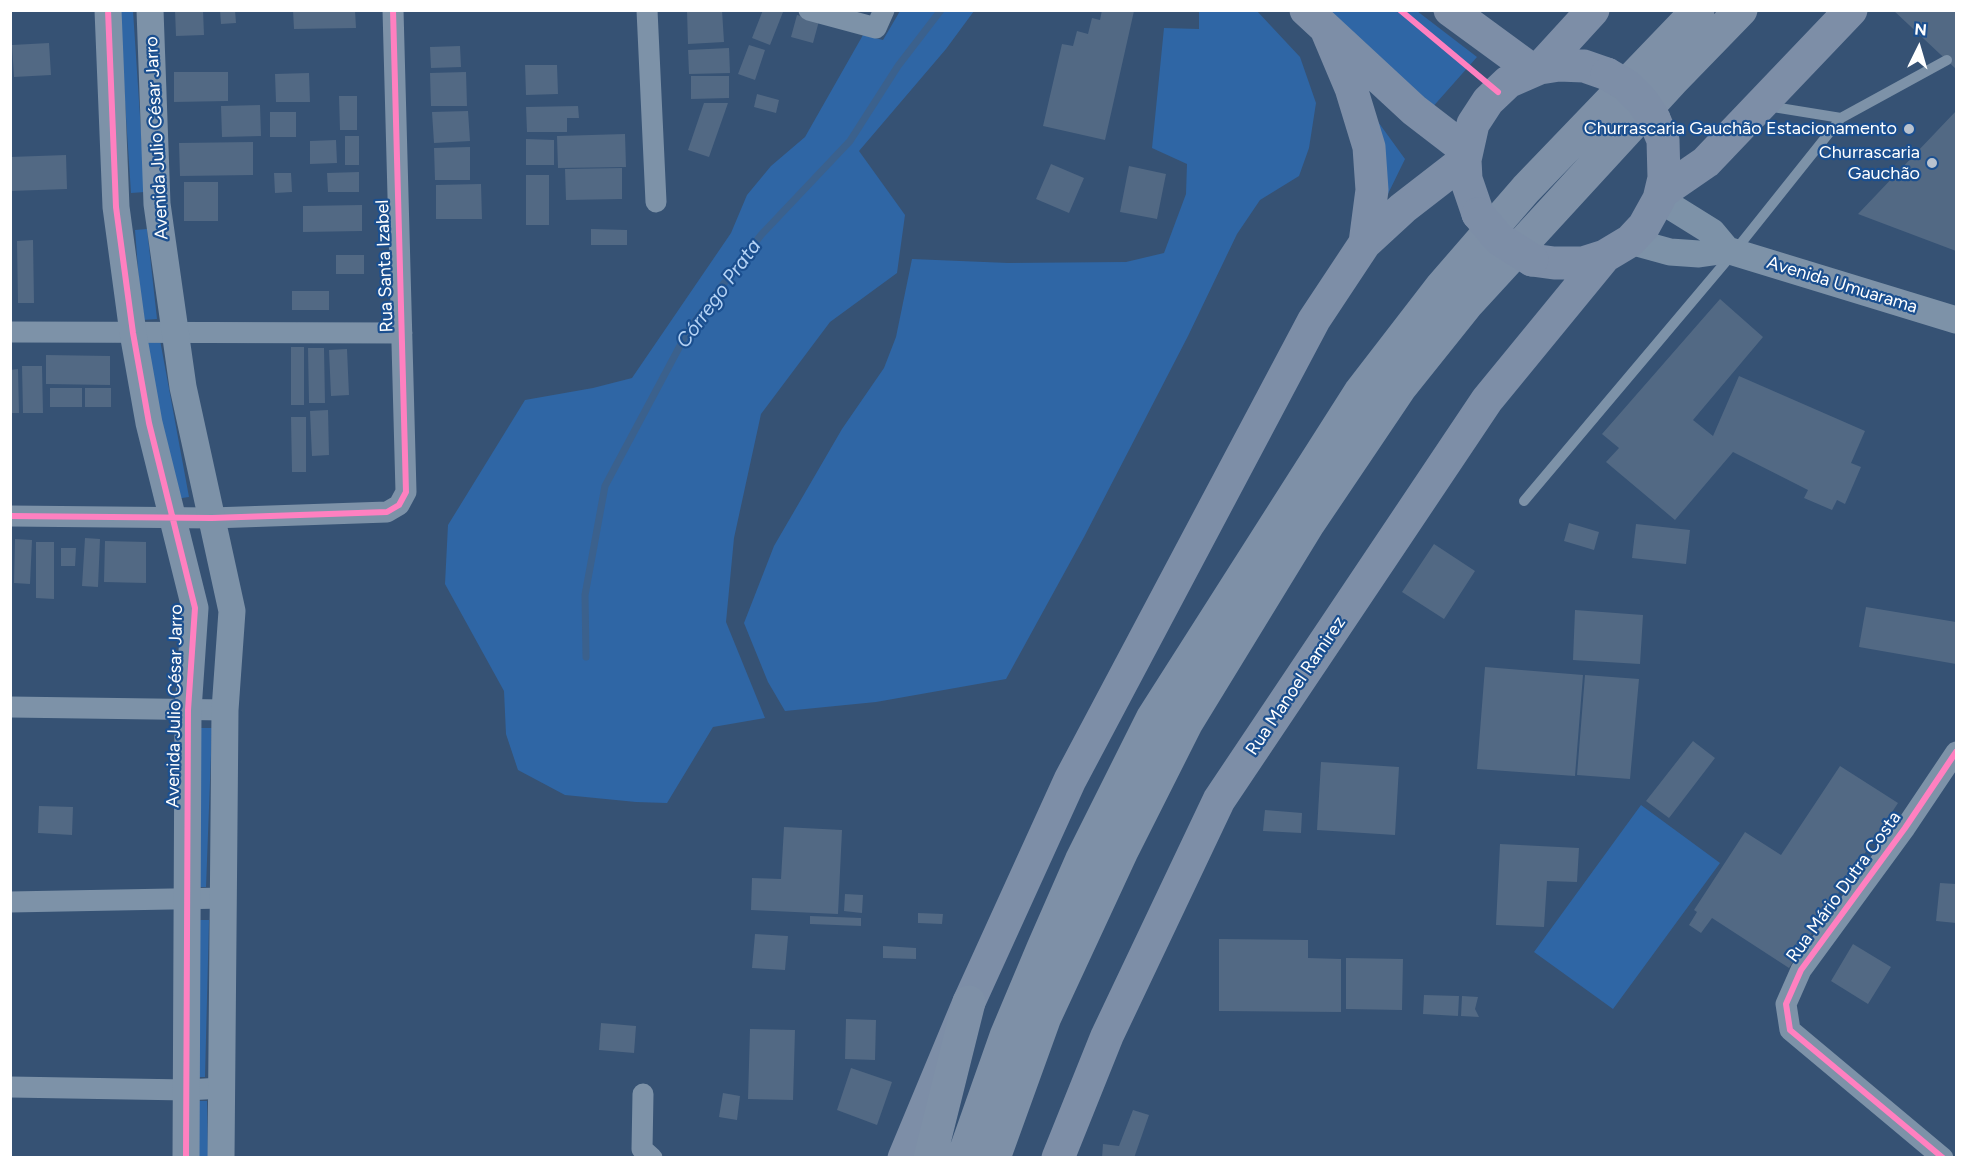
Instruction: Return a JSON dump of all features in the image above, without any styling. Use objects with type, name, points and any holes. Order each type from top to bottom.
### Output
[{"type":"highway","points":[[963,1158],[1006,1036],[1043,948],[1082,861],[1153,717],[1360,392],[1441,287],[1526,189],[1698,10]]},
{"type":"highway","points":[[994,1158],[1044,1017],[1122,851],[1186,724],[1309,523],[1400,388],[1468,303],[1672,81],[1741,10]]},
{"type":"highway","points":[[908,1154],[969,1002]]},
{"type":"main road","points":[[1450,10],[1536,69]]},
{"type":"main road","points":[[1536,69],[1593,10]]},
{"type":"main road","points":[[1660,196],[1706,162],[1851,10]]},
{"type":"main road","points":[[1316,21],[1466,155]]},
{"type":"main road","points":[[1316,21],[1351,88],[1369,147],[1372,190],[1365,243]]},
{"type":"main road","points":[[1559,65],[1584,66],[1607,74],[1626,85],[1642,101],[1663,140],[1665,162],[1660,196],[1653,213],[1618,248],[1582,262],[1554,263],[1532,260],[1499,239],[1478,214],[1466,179],[1466,155],[1473,124],[1488,101],[1508,82],[1536,69],[1559,65]]},
{"type":"main road","points":[[969,1002],[1070,780],[1179,569],[1314,320],[1365,243],[1466,155]]},
{"type":"main road","name":"Rua Manoel Ramirez","points":[[1058,1158],[1107,1036],[1219,800],[1487,400],[1618,248]]},
{"type":"street","name":"Avenida Julio César Jarro","points":[[108,10],[116,207],[133,333],[149,423],[175,519],[195,608],[188,710],[186,1158]]},
{"type":"street","name":"Avenida Julio César Jarro","points":[[150,10],[157,204],[183,387],[232,611],[225,710],[221,1158]]},
{"type":"street","name":"Rua Santa Izabel","points":[[212,518],[387,512],[399,505],[406,492],[393,10]]},
{"type":"street","points":[[647,10],[656,202]]},
{"type":"street","points":[[809,10],[876,28],[884,10]]},
{"type":"street","name":"Avenida Umuarama","points":[[1660,196],[1712,232],[1731,251]]},
{"type":"street","points":[[116,207],[157,204]]},
{"type":"street","name":"Avenida Umuarama","points":[[1618,248],[1699,254],[1731,251],[1956,320]]},
{"type":"street","points":[[10,332],[402,333]]},
{"type":"street","points":[[10,516],[212,518]]},
{"type":"street","points":[[10,708],[225,710]]},
{"type":"street","name":"Rua Mário Dutra Costa","points":[[1943,1158],[1790,1030],[1786,1004],[1801,970],[1905,828],[1956,752]]},
{"type":"street","points":[[10,902],[225,898]]},
{"type":"street","points":[[10,1087],[187,1090],[221,1088]]},
{"type":"street","points":[[643,1094],[642,1149],[652,1158]]},
{"type":"lane","points":[[1524,501],[1841,118],[1947,60]]},
{"type":"lane","points":[[1762,105],[1841,118]]},
{"type":"shaded area","points":[[119,11],[133,11],[145,192],[131,193]]},
{"type":"shaded area","points":[[900,11],[974,11],[946,49],[859,151],[905,215],[897,273],[830,322],[761,414],[734,538],[726,622],[765,718],[713,727],[667,803],[565,795],[518,770],[506,734],[504,691],[445,584],[448,525],[525,400],[593,388],[632,378],[731,233],[747,195],[771,166],[805,137],[863,35],[883,40]]},
{"type":"shaded area","points":[[1199,11],[1257,11],[1300,57],[1316,103],[1309,148],[1299,176],[1260,200],[1237,234],[1188,336],[1084,537],[1006,679],[876,702],[785,711],[768,682],[744,623],[774,546],[842,429],[884,368],[896,337],[912,259],[1008,263],[1126,262],[1164,253],[1186,194],[1187,164],[1152,148],[1164,28],[1199,29]]},
{"type":"shaded area","points":[[1318,11],[1417,11],[1477,57],[1430,110]]},
{"type":"shaded area","points":[[1368,108],[1405,159],[1384,202]]},
{"type":"shaded area","points":[[147,229],[157,319],[142,320],[135,230]]},
{"type":"shaded area","points":[[160,340],[189,497],[175,499],[147,343]]},
{"type":"shaded area","points":[[198,728],[212,728],[206,887],[192,887]]},
{"type":"shaded area","points":[[1641,805],[1720,863],[1613,1009],[1534,952]]},
{"type":"shaded area","points":[[199,920],[209,920],[205,1077],[196,1077]]},
{"type":"shaded area","points":[[198,1101],[207,1101],[208,1157],[198,1157]]},
{"type":"building","points":[[175,10],[203,10],[204,35],[176,36]]},
{"type":"building","points":[[220,10],[235,10],[236,23],[221,24]]},
{"type":"building","points":[[293,10],[355,10],[356,28],[294,29]]},
{"type":"building","points":[[687,10],[722,10],[724,42],[688,44]]},
{"type":"building","points":[[763,10],[783,12],[770,45],[752,38]]},
{"type":"building","points":[[1102,10],[1134,11],[1105,140],[1043,126],[1062,44],[1073,46],[1077,31],[1088,34],[1092,18],[1100,20]]},
{"type":"building","points":[[1893,10],[1956,10],[1956,69]]},
{"type":"building","points":[[797,15],[819,21],[813,43],[791,37]]},
{"type":"building","points":[[49,43],[51,75],[14,77],[12,45]]},
{"type":"building","points":[[749,45],[765,50],[755,80],[738,74]]},
{"type":"building","points":[[460,46],[461,67],[431,68],[430,47]]},
{"type":"building","points":[[729,48],[730,73],[689,74],[688,50]]},
{"type":"building","points":[[525,65],[557,65],[558,94],[526,95]]},
{"type":"building","points":[[174,72],[228,72],[228,101],[174,102]]},
{"type":"building","points":[[466,72],[467,106],[431,106],[430,73]]},
{"type":"building","points":[[309,73],[310,102],[276,102],[275,74]]},
{"type":"building","points":[[691,76],[729,76],[729,98],[691,99]]},
{"type":"building","points":[[757,94],[779,100],[776,113],[754,107]]},
{"type":"building","points":[[339,96],[357,96],[357,130],[340,130]]},
{"type":"building","points":[[704,103],[728,103],[709,157],[688,150]]},
{"type":"building","points":[[260,105],[261,136],[222,137],[221,106]]},
{"type":"building","points":[[578,106],[579,118],[567,118],[567,132],[527,132],[526,107]]},
{"type":"building","points":[[468,111],[470,141],[434,143],[432,112]]},
{"type":"building","name":"Churrascaria Gauchão","points":[[1956,111],[1956,251],[1858,214]]},
{"type":"building","points":[[270,112],[296,112],[296,137],[270,137]]},
{"type":"building","points":[[625,134],[626,167],[558,168],[557,136]]},
{"type":"building","points":[[345,136],[359,136],[359,165],[345,165]]},
{"type":"building","points":[[526,139],[554,140],[554,165],[526,165]]},
{"type":"building","points":[[336,140],[337,163],[310,164],[310,141]]},
{"type":"building","points":[[253,142],[253,175],[180,176],[179,143]]},
{"type":"building","points":[[470,147],[470,180],[435,180],[434,148]]},
{"type":"building","points":[[66,155],[67,189],[10,191],[10,157]]},
{"type":"building","points":[[1051,164],[1084,178],[1069,213],[1036,199]]},
{"type":"building","points":[[1129,166],[1166,174],[1157,219],[1120,212]]},
{"type":"building","points":[[622,168],[622,199],[566,200],[565,169]]},
{"type":"building","points":[[359,172],[359,192],[328,192],[327,173]]},
{"type":"building","points":[[274,173],[291,173],[292,192],[275,193]]},
{"type":"building","points":[[526,175],[549,175],[549,225],[526,225]]},
{"type":"building","points":[[184,182],[218,182],[218,221],[184,221]]},
{"type":"building","points":[[481,184],[482,219],[436,219],[436,185]]},
{"type":"building","points":[[362,205],[362,231],[303,232],[303,206]]},
{"type":"building","points":[[591,229],[627,230],[627,245],[591,245]]},
{"type":"building","points":[[33,240],[34,303],[18,303],[17,241]]},
{"type":"building","points":[[336,255],[364,255],[364,274],[336,274]]},
{"type":"building","points":[[292,291],[329,291],[329,310],[292,310]]},
{"type":"building","points":[[1720,299],[1763,337],[1693,420],[1713,436],[1739,376],[1865,431],[1851,463],[1861,467],[1845,504],[1837,500],[1832,510],[1804,498],[1808,490],[1733,452],[1675,520],[1606,462],[1619,448],[1602,434]]},
{"type":"building","points":[[291,347],[304,347],[304,405],[291,405]]},
{"type":"building","points":[[308,348],[324,348],[325,403],[309,403]]},
{"type":"building","points":[[347,349],[349,395],[331,396],[329,350]]},
{"type":"building","points":[[46,355],[110,356],[110,385],[46,384]]},
{"type":"building","points":[[22,366],[42,366],[43,413],[23,413]]},
{"type":"building","points":[[18,369],[19,413],[10,413],[10,370]]},
{"type":"building","points":[[50,388],[82,388],[82,407],[50,407]]},
{"type":"building","points":[[85,388],[111,388],[111,407],[85,407]]},
{"type":"building","points":[[328,410],[329,455],[312,456],[310,411]]},
{"type":"building","points":[[291,417],[306,417],[306,472],[292,472]]},
{"type":"building","points":[[1569,523],[1599,532],[1594,550],[1564,541]]},
{"type":"building","points":[[1636,524],[1690,530],[1686,564],[1632,558]]},
{"type":"building","points":[[85,538],[100,539],[98,587],[82,586]]},
{"type":"building","points":[[15,539],[32,540],[30,584],[14,583]]},
{"type":"building","points":[[105,541],[146,542],[146,583],[104,582]]},
{"type":"building","points":[[36,542],[54,542],[54,599],[36,598]]},
{"type":"building","points":[[1434,544],[1475,571],[1444,619],[1402,592]]},
{"type":"building","points":[[61,548],[76,548],[75,566],[61,566]]},
{"type":"building","points":[[1866,607],[1956,622],[1956,664],[1859,647]]},
{"type":"building","points":[[1575,610],[1643,615],[1640,664],[1573,660]]},
{"type":"building","points":[[1485,667],[1583,675],[1575,776],[1477,769]]},
{"type":"building","points":[[1585,675],[1639,679],[1630,779],[1577,775]]},
{"type":"building","points":[[1693,741],[1715,758],[1669,818],[1646,801]]},
{"type":"building","points":[[1321,762],[1399,767],[1395,835],[1317,830]]},
{"type":"building","points":[[1840,766],[1898,803],[1789,968],[1712,918],[1701,933],[1689,925],[1697,912],[1694,910],[1745,832],[1781,855]]},
{"type":"building","points":[[39,806],[73,807],[72,835],[38,833]]},
{"type":"building","points":[[1265,810],[1302,813],[1301,833],[1263,831]]},
{"type":"building","points":[[784,827],[842,830],[838,914],[751,910],[752,878],[781,879]]},
{"type":"building","points":[[1500,844],[1579,848],[1577,882],[1547,881],[1544,927],[1496,925]]},
{"type":"building","points":[[1940,883],[1956,884],[1956,923],[1936,921]]},
{"type":"building","points":[[845,894],[863,895],[862,913],[844,911]]},
{"type":"building","points":[[918,913],[943,914],[942,924],[918,923]]},
{"type":"building","points":[[810,916],[861,918],[861,926],[810,924]]},
{"type":"building","points":[[755,934],[788,936],[785,970],[752,968]]},
{"type":"building","points":[[1219,939],[1308,940],[1308,958],[1341,959],[1341,1012],[1219,1011]]},
{"type":"building","points":[[1853,944],[1891,967],[1868,1004],[1831,981]]},
{"type":"building","points":[[883,946],[916,948],[916,959],[883,958]]},
{"type":"building","points":[[1346,958],[1403,959],[1402,1010],[1346,1009]]},
{"type":"building","points":[[1424,995],[1459,996],[1458,1016],[1423,1014]]},
{"type":"building","points":[[1462,996],[1478,997],[1475,1009],[1479,1017],[1461,1016]]},
{"type":"building","points":[[846,1019],[876,1020],[875,1060],[845,1059]]},
{"type":"building","points":[[601,1023],[636,1026],[634,1053],[599,1050]]},
{"type":"building","points":[[750,1029],[795,1030],[793,1100],[748,1099]]},
{"type":"building","points":[[851,1068],[892,1082],[877,1125],[837,1110]]},
{"type":"building","points":[[723,1093],[740,1096],[737,1120],[719,1117]]},
{"type":"building","points":[[1133,1110],[1149,1115],[1134,1158],[1102,1158],[1103,1144],[1119,1146]]},
{"type":"waterway","name":"Córrego Prata","points":[[586,657],[585,595],[605,486],[689,329],[761,235],[850,141],[898,66],[941,10]]},
{"type":"cycle path","points":[[108,10],[116,207],[133,333],[149,423],[195,608],[188,710],[186,1158]]},
{"type":"cycle path","points":[[10,516],[212,518],[387,512],[399,505],[406,492],[393,10]]},
{"type":"cycle path","points":[[1400,10],[1498,92]]},
{"type":"cycle path","points":[[1943,1158],[1790,1030],[1786,1004],[1801,970],[1905,828],[1956,752]]},
{"type":"place","name":"Churrascaria Gauchão Estacionamento","points":[[1909,129]]},
{"type":"place","name":"Churrascaria Gauchão","points":[[1932,163]]}]
